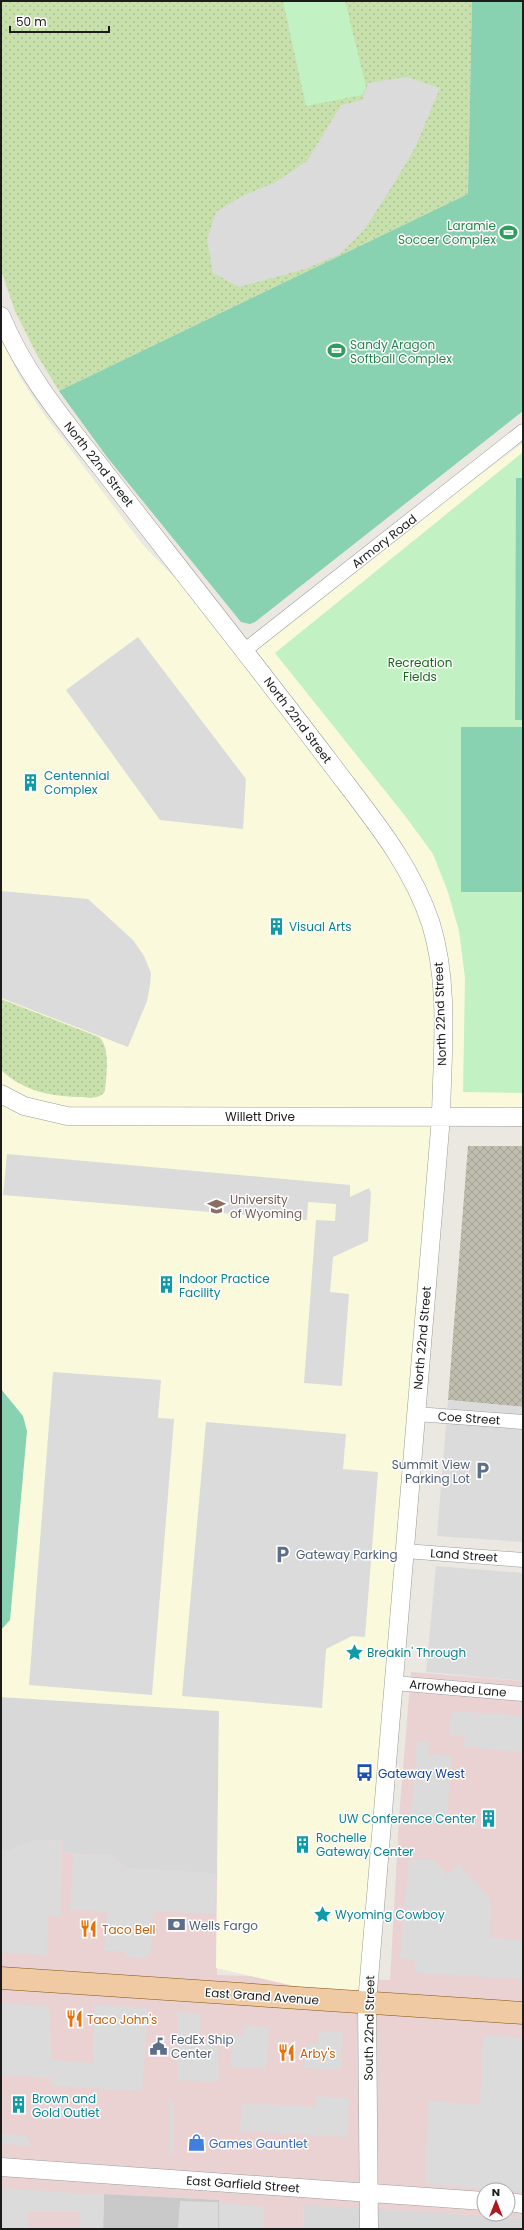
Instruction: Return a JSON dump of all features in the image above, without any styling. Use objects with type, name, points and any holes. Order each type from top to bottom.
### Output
[{"type":"main road","name":"East Grand Avenue","points":[[1,1978],[523,2013]]},
{"type":"street","name":"North 22nd Street","points":[[1,316],[10,338],[26,365],[56,407],[191,584],[245,650],[379,827],[410,876],[426,909],[436,946],[442,981],[443,1024],[441,1117],[394,1683]]},
{"type":"street","name":"Armory Road","points":[[245,650],[523,432]]},
{"type":"street","name":"Willett Drive","points":[[1,1094],[24,1106],[67,1116],[523,1117]]},
{"type":"street","name":"Coe Street","points":[[416,1414],[523,1422]]},
{"type":"street","name":"Land Street","points":[[405,1551],[523,1560]]},
{"type":"street","name":"Arrowhead Lane","points":[[394,1683],[523,1694]]},
{"type":"street","name":"South 22nd Street","points":[[369,2229],[367,2003],[394,1683]]},
{"type":"street","name":"East Garfield Street","points":[[1,2167],[476,2200]]},
{"type":"shaded area","points":[[407,77],[440,88],[415,148],[364,230],[340,254],[305,269],[239,287],[213,273],[207,239],[216,212],[244,195],[274,183],[307,161],[341,105],[362,100],[368,83]]},
{"type":"shaded area","name":"University of Wyoming","points":[[1,337],[18,374],[43,413],[143,545],[245,650],[523,443],[523,1117],[441,1117],[367,2003],[216,1968],[219,1711],[1,1697]]},
{"type":"shaded area","points":[[138,637],[246,779],[243,829],[160,820],[66,690]]},
{"type":"shaded area","points":[[1,891],[88,899],[133,940],[144,956],[151,973],[147,1001],[128,1047],[1,998]]},
{"type":"shaded area","points":[[468,1146],[523,1146],[523,1407],[448,1400]]},
{"type":"shaded area","points":[[7,1154],[350,1185],[350,1197],[369,1188],[371,1193],[368,1241],[333,1257],[330,1292],[349,1294],[342,1386],[304,1383],[316,1220],[335,1221],[336,1204],[308,1202],[307,1220],[3,1195]]},
{"type":"shaded area","points":[[53,1372],[161,1380],[158,1418],[174,1419],[152,1695],[29,1685]]},
{"type":"shaded area","name":"Summit View Parking Lot","points":[[448,1400],[523,1407],[523,1542],[437,1536]]},
{"type":"shaded area","name":"Gateway Parking","points":[[206,1422],[346,1434],[343,1469],[378,1472],[365,1637],[352,1636],[326,1649],[322,1708],[182,1696]]},
{"type":"shaded area","points":[[436,1566],[523,1573],[523,1681],[426,1672]]},
{"type":"shaded area","points":[[411,1672],[523,1681],[523,2218],[516,2218],[516,2182],[476,2182],[476,2215],[304,2205],[303,2229],[219,2229],[219,2200],[104,2194],[103,2229],[1,2229],[1,1854],[34,1840],[64,1841],[64,1853],[112,1856],[128,1869],[217,1875],[217,1975],[390,1980],[399,1818]]},
{"type":"shaded area","points":[[1,1697],[219,1711],[217,1875],[127,1869],[112,1856],[64,1853],[64,1841],[34,1840],[1,1854]]},
{"type":"shaded area","points":[[452,1711],[523,1716],[523,1752],[464,1747],[465,1736],[449,1735]]},
{"type":"shaded area","points":[[417,1741],[429,1742],[428,1754],[451,1756],[447,1825],[411,1822]]},
{"type":"shaded area","points":[[33,1840],[62,1841],[61,1917],[48,1916],[47,1956],[1,1952],[1,1851],[9,1850]]},
{"type":"shaded area","points":[[73,1854],[112,1856],[129,1871],[129,1868],[216,1873],[215,1914],[153,1911],[151,1952],[145,1958],[128,1957],[124,1951],[104,1951],[107,1912],[70,1909]]},
{"type":"shaded area","points":[[409,1860],[433,1860],[447,1875],[459,1864],[491,1900],[490,1938],[523,1940],[523,1979],[417,1973],[414,1960],[400,1958]]},
{"type":"shaded area","points":[[1,2003],[50,2007],[51,2060],[93,2063],[94,2005],[148,2008],[142,2091],[52,2086],[51,2078],[1,2075]]},
{"type":"shaded area","points":[[177,2012],[201,2014],[199,2043],[218,2045],[219,2082],[178,2080]]},
{"type":"shaded area","points":[[244,2026],[269,2027],[266,2069],[230,2067],[232,2034],[243,2035]]},
{"type":"shaded area","points":[[319,2031],[343,2032],[341,2070],[304,2068],[306,2044],[318,2044]]},
{"type":"shaded area","points":[[483,2035],[523,2038],[523,2192],[516,2191],[516,2182],[476,2182],[476,2188],[425,2184],[428,2101],[480,2105]]},
{"type":"shaded area","points":[[316,2096],[349,2098],[347,2137],[240,2131],[242,2103],[315,2107]]},
{"type":"shaded area","points":[[169,2099],[174,2103],[174,2155],[170,2153]]},
{"type":"shaded area","points":[[1,2134],[26,2136],[32,2146],[1,2144]]},
{"type":"shaded area","points":[[1,2188],[104,2195],[103,2229],[80,2229],[80,2212],[28,2212],[28,2229],[1,2229]]},
{"type":"shaded area","points":[[104,2194],[219,2200],[219,2229],[103,2229]]},
{"type":"shaded area","points":[[180,2201],[218,2202],[218,2229],[178,2229]]},
{"type":"shaded area","points":[[220,2203],[264,2207],[264,2229],[220,2229]]},
{"type":"shaded area","points":[[304,2204],[476,2215],[476,2222],[516,2222],[516,2218],[523,2218],[523,2229],[303,2229]]},
{"type":"green space","points":[[1,1],[472,1],[468,194],[59,391],[37,355],[15,311],[1,270]]},
{"type":"green space","points":[[283,1],[345,1],[366,87],[362,95],[306,106]]},
{"type":"green space","name":"Sandy Aragon Softball Complex","points":[[472,1],[523,1],[523,411],[255,622],[250,624],[241,622],[107,457],[59,391],[468,194]]},
{"type":"green space","name":"Recreation Fields","points":[[523,452],[523,1093],[463,1092],[465,978],[459,931],[448,892],[433,854],[406,817],[275,653]]},
{"type":"green space","points":[[516,478],[523,478],[523,720],[515,720]]},
{"type":"green space","points":[[461,727],[523,727],[523,892],[461,892]]},
{"type":"green space","points":[[1,999],[99,1037],[105,1048],[107,1062],[105,1091],[103,1094],[92,1098],[49,1094],[28,1088],[1,1070]]},
{"type":"green space","points":[[1,1389],[23,1416],[27,1431],[10,1620],[1,1630]]},
{"type":"place","name":"Laramie Soccer Complex","points":[[509,232]]},
{"type":"place","name":"Sandy Aragon Softball Complex","points":[[337,351]]},
{"type":"place","name":"Centennial Complex","points":[[31,782]]},
{"type":"place","name":"Visual Arts","points":[[276,926]]},
{"type":"place","name":"University of Wyoming","points":[[217,1206]]},
{"type":"place","name":"Indoor Practice Facility","points":[[166,1285]]},
{"type":"place","name":"Summit View Parking Lot","points":[[483,1471]]},
{"type":"place","name":"Gateway Parking","points":[[283,1554]]},
{"type":"place","name":"Breakin' Through","points":[[354,1652]]},
{"type":"place","name":"Gateway West","points":[[365,1773]]},
{"type":"place","name":"UW Conference Center","points":[[489,1818]]},
{"type":"place","name":"Rochelle Gateway Center","points":[[303,1844]]},
{"type":"place","name":"Wyoming Cowboy","points":[[322,1914]]},
{"type":"place","name":"Wells Fargo","points":[[176,1925]]},
{"type":"place","name":"Taco Bell","points":[[89,1929]]},
{"type":"place","name":"Taco John's","points":[[74,2019]]},
{"type":"place","name":"FedEx Ship Center","points":[[158,2046]]},
{"type":"place","name":"Arby's","points":[[287,2053]]},
{"type":"place","name":"Brown and Gold Outlet","points":[[19,2105]]},
{"type":"place","name":"Games Gauntlet","points":[[196,2143]]}]
